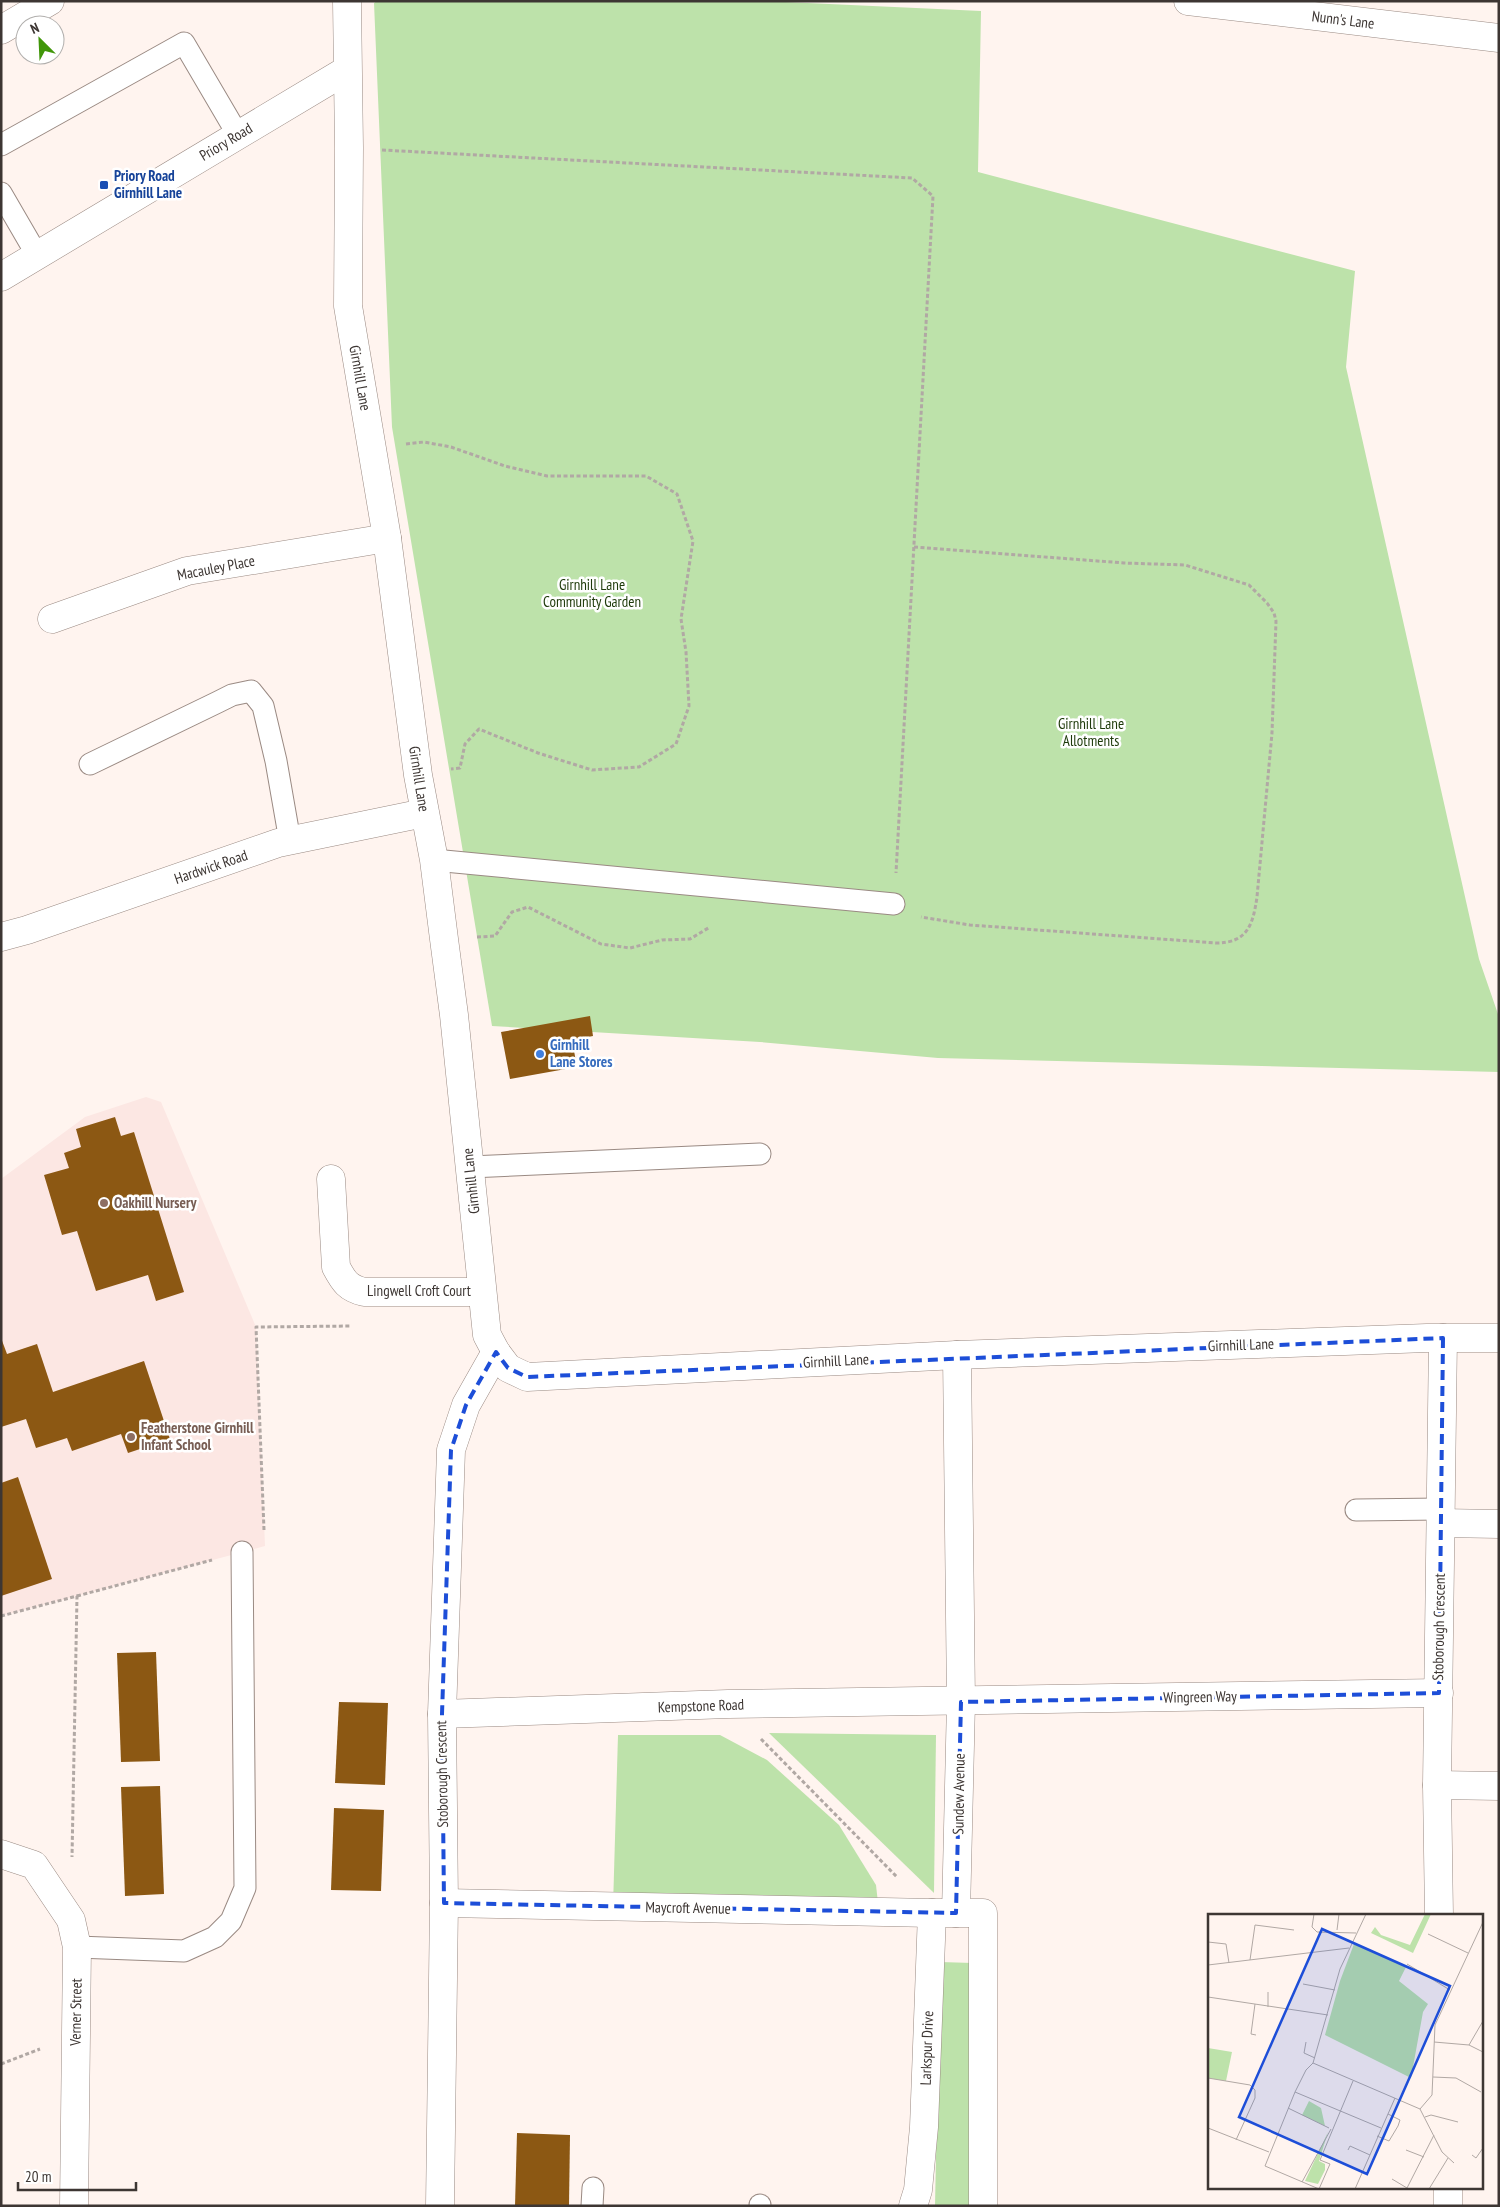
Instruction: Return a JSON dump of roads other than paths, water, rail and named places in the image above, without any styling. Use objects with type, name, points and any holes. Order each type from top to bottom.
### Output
[{"type":"street","points":[[1,30],[50,1]]},
{"type":"street","name":"Girnhill Lane","points":[[347,1],[349,148],[348,306],[387,538],[418,775],[434,860],[470,1167],[487,1335],[496,1352],[508,1368],[527,1377],[957,1356],[1443,1338],[1499,1338]]},
{"type":"street","name":"Nunn's Lane","points":[[1188,1],[1291,7],[1499,38]]},
{"type":"street","name":"Priory Road","points":[[1,277],[347,70]]},
{"type":"street","name":"Macauley Place","points":[[52,619],[187,571],[387,538]]},
{"type":"street","name":"Hardwick Road","points":[[1,937],[290,841],[424,813]]},
{"type":"street","name":"Lingwell Croft Court","points":[[331,1179],[336,1267],[342,1279],[352,1289],[364,1292],[482,1292]]},
{"type":"street","name":"Stoborough Crescent","points":[[1439,1914],[1437,1785],[1443,1338]]},
{"type":"street","name":"Stoborough Crescent","points":[[440,2206],[444,1903],[442,1714],[451,1450],[466,1405],[496,1352]]},
{"type":"street","name":"Sundew Avenue","points":[[944,1913],[960,1702],[957,1356]]},
{"type":"street","points":[[1441,1516],[1499,1524]]},
{"type":"street","name":"Wingreen Way","points":[[960,1702],[1439,1693]]},
{"type":"street","name":"Kempstone Road","points":[[442,1714],[728,1704],[960,1702]]},
{"type":"street","points":[[1437,1785],[1499,1786]]},
{"type":"street","name":"Verner Street","points":[[1,1854],[34,1865],[71,1920],[77,1947],[74,2206]]},
{"type":"street","name":"Maycroft Avenue","points":[[444,1903],[944,1913]]},
{"type":"street","points":[[944,1913],[983,1912],[983,2206]]},
{"type":"street","name":"Larkspur Drive","points":[[913,2206],[918,2190],[944,1913]]},
{"type":"street","points":[[1448,2190],[1448,2206]]},
{"type":"lane","points":[[1,145],[184,43],[238,135]]},
{"type":"lane","points":[[1,193],[38,255]]},
{"type":"lane","points":[[90,764],[232,695],[250,691],[263,706],[276,761],[290,841]]},
{"type":"lane","points":[[434,860],[894,904]]},
{"type":"lane","points":[[470,1167],[760,1154]]},
{"type":"lane","points":[[1356,1510],[1441,1516]]},
{"type":"lane","points":[[77,1947],[184,1951],[215,1937],[231,1921],[246,1888],[242,1552]]},
{"type":"place","name":"Priory Road Girnhill Lane","points":[[104,185]]},
{"type":"place","name":"Girnhill Lane Stores","points":[[540,1054]]},
{"type":"place","name":"Oakhill Nursery","points":[[104,1203]]},
{"type":"place","name":"Featherstone Girnhill Infant School","points":[[131,1437]]},
{"type":"park label","name":"Girnhill Lane Community Garden","points":[[592,594]]},
{"type":"park label","name":"Girnhill Lane Allotments","points":[[1091,732]]}]
